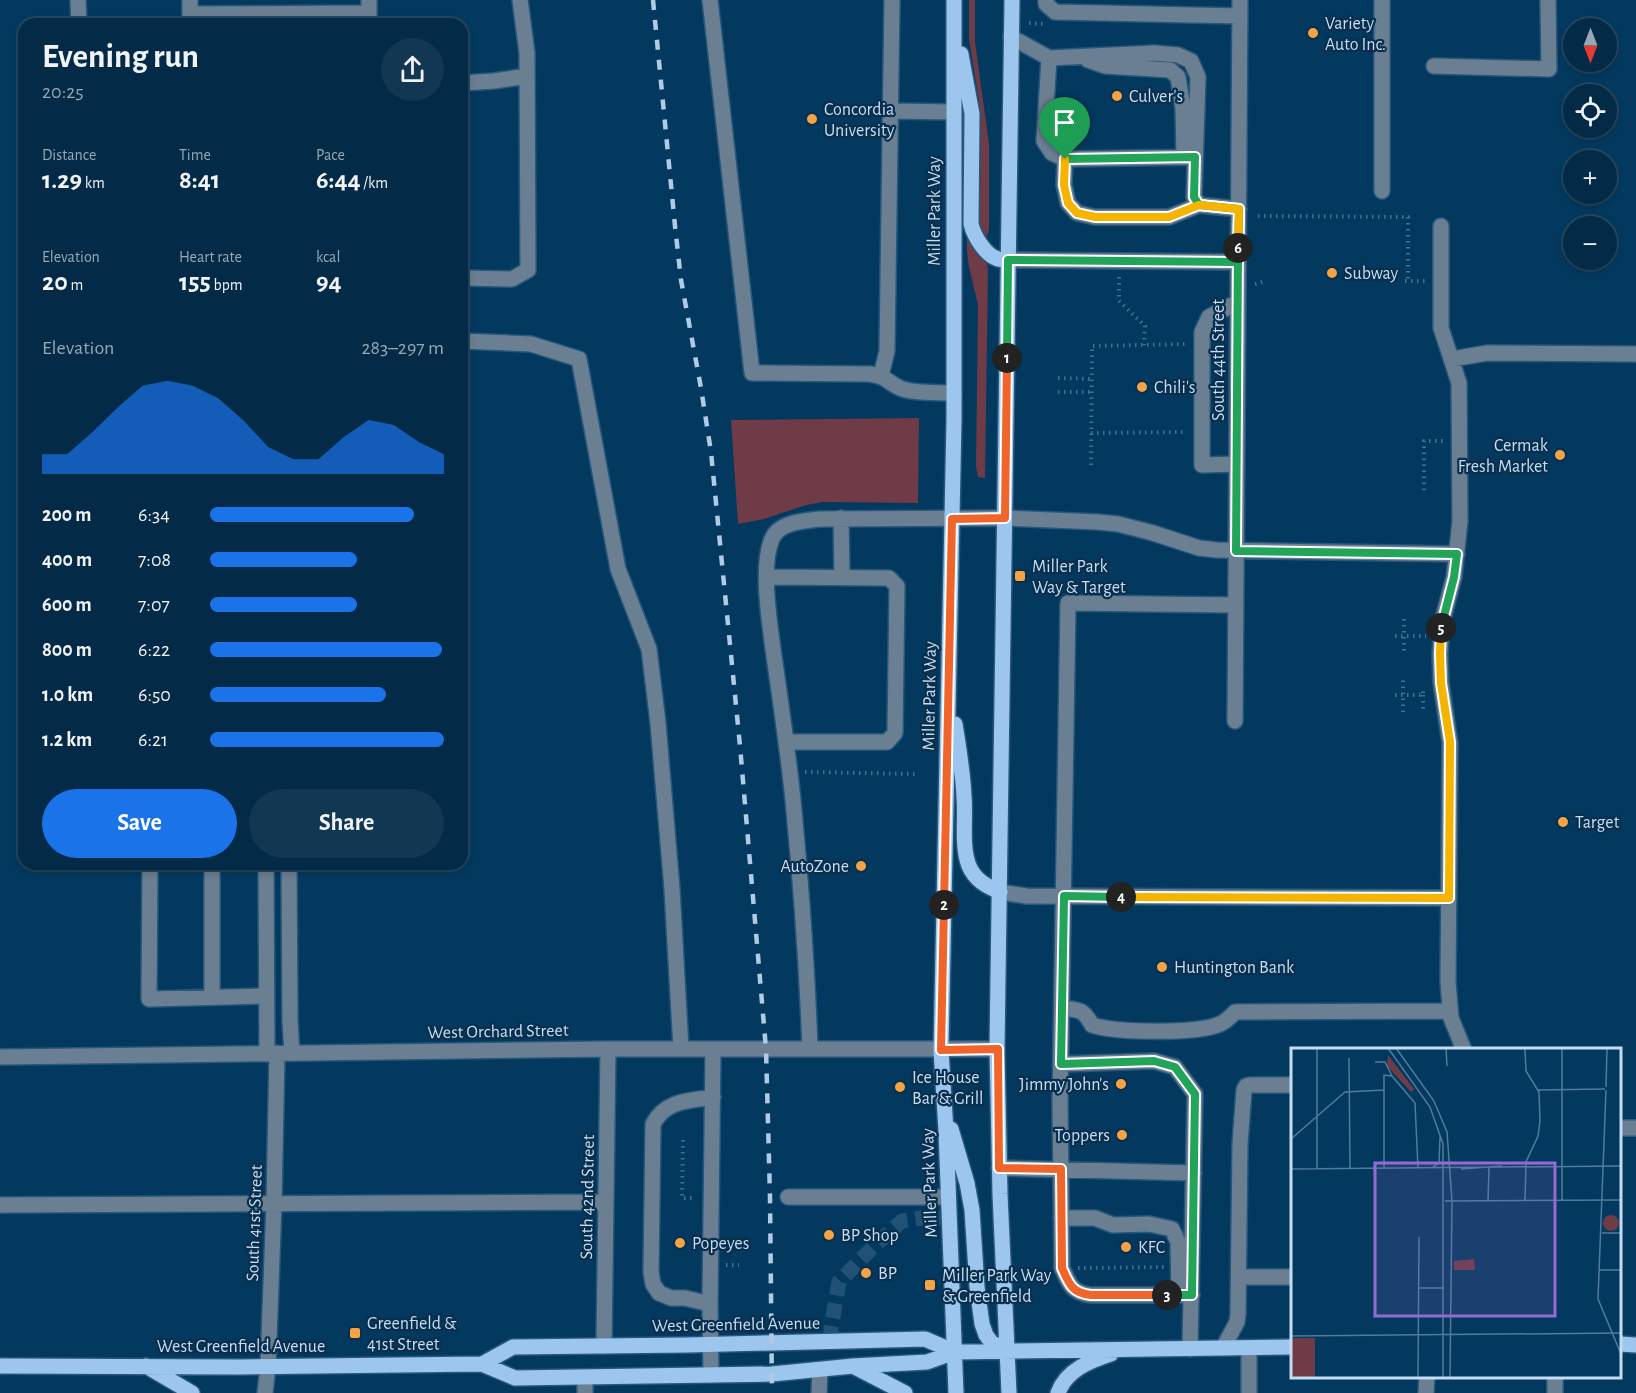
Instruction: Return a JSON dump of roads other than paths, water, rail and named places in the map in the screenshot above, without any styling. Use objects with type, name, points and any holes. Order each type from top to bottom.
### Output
[{"type":"main road","name":"Miller Park Way","points":[[954,0],[954,393],[941,1050],[957,1393]]},
{"type":"main road","points":[[1009,1393],[999,1168],[998,1049],[1012,0]]},
{"type":"main road","points":[[954,19],[972,114],[971,224],[977,238],[991,255],[996,259],[1008,260]]},
{"type":"main road","points":[[948,689],[961,763],[965,846],[969,865],[975,877],[1000,892]]},
{"type":"main road","points":[[945,1111],[967,1183],[972,1210],[982,1324],[991,1342],[1007,1351]]},
{"type":"main road","name":"West Greenfield Avenue","points":[[483,1364],[513,1347],[711,1345],[925,1339],[956,1352]]},
{"type":"main road","points":[[1621,1344],[1636,1345]]},
{"type":"main road","name":"West Greenfield Avenue","points":[[0,1365],[483,1364],[516,1378],[585,1385],[927,1362],[956,1352],[1291,1347]]},
{"type":"main road","points":[[1058,1393],[1065,1379],[1082,1365],[1124,1350]]},
{"type":"main road","points":[[146,1366],[192,1393]]},
{"type":"main road","points":[[853,1366],[905,1393]]},
{"type":"street","points":[[78,0],[79,18]]},
{"type":"street","points":[[468,278],[512,279],[528,270],[527,53],[520,0]]},
{"type":"street","points":[[710,0],[752,373],[870,374],[881,376],[900,388],[910,391],[954,393]]},
{"type":"street","points":[[881,376],[887,351],[892,0]]},
{"type":"street","points":[[1046,0],[1046,4],[1055,12],[1240,16]]},
{"type":"street","name":"South 44th Street","points":[[1234,721],[1240,0]]},
{"type":"street","points":[[1382,191],[1383,0]]},
{"type":"street","points":[[1434,66],[1549,69],[1548,0]]},
{"type":"street","points":[[190,13],[369,12]]},
{"type":"street","points":[[1011,37],[1049,58],[1154,53],[1178,55],[1191,61],[1198,77],[1190,157],[1194,197],[1199,205]]},
{"type":"street","points":[[1049,58],[1044,141],[1052,153],[1065,159],[1190,157]]},
{"type":"street","points":[[468,83],[527,76]]},
{"type":"street","points":[[890,111],[954,112]]},
{"type":"street","points":[[1065,159],[1064,185],[1068,203],[1077,213],[1095,217],[1169,217],[1199,205],[1239,209]]},
{"type":"street","points":[[1441,226],[1441,328],[1444,343],[1452,359],[1459,383],[1460,521],[1454,577],[1442,622],[1440,654],[1441,683],[1450,742],[1448,982],[1451,1018],[1463,1048]]},
{"type":"street","points":[[1008,260],[1238,262]]},
{"type":"street","points":[[1237,464],[1202,465],[1202,332],[1209,317],[1238,302]]},
{"type":"street","points":[[468,341],[531,344],[579,358],[618,569],[649,649],[658,723],[672,889],[681,1049]]},
{"type":"street","points":[[1452,359],[1487,353],[1636,354]]},
{"type":"street","points":[[810,1049],[808,984],[790,772],[768,606],[767,559],[773,536],[779,528],[799,522],[841,518],[1005,518],[1118,524],[1199,548],[1236,551],[1457,554]]},
{"type":"street","points":[[841,518],[842,578]]},
{"type":"street","points":[[767,577],[889,578],[897,586],[895,733],[886,742],[786,742]]},
{"type":"street","points":[[1185,1295],[1081,1294],[1074,1290],[1064,1271],[1061,1250],[1060,1089],[1068,603],[1235,605]]},
{"type":"street","points":[[150,870],[149,999],[266,996]]},
{"type":"street","points":[[212,870],[212,997]]},
{"type":"street","points":[[266,870],[266,996],[278,1053]]},
{"type":"street","points":[[278,1053],[289,870]]},
{"type":"street","points":[[1000,892],[1026,896],[1449,898]]},
{"type":"street","points":[[1062,1008],[1078,1009],[1085,1013],[1092,1025],[1103,1028],[1161,1031],[1197,1030],[1218,1025],[1227,1021],[1235,1012],[1450,1011]]},
{"type":"street","name":"West Orchard Street","points":[[0,1057],[608,1049],[998,1049]]},
{"type":"street","name":"South 42nd Street","points":[[604,1346],[608,1049]]},
{"type":"street","points":[[711,1375],[713,1049]]},
{"type":"street","name":"South 41st Street","points":[[265,1393],[268,1366],[278,1053]]},
{"type":"street","points":[[1061,1064],[1154,1061],[1175,1067],[1195,1094],[1194,1173],[1185,1295]]},
{"type":"street","points":[[1223,1348],[1239,1314],[1240,1144],[1246,1086],[1291,1085]]},
{"type":"street","points":[[710,1304],[685,1298],[671,1299],[659,1293],[653,1284],[651,1261],[653,1124],[657,1115],[665,1108],[679,1102],[713,1097]]},
{"type":"street","points":[[999,1168],[1194,1173]]},
{"type":"street","points":[[788,1197],[948,1197]]},
{"type":"street","points":[[0,1205],[606,1202]]},
{"type":"street","points":[[1061,1218],[1095,1218],[1113,1225],[1149,1224],[1172,1229],[1178,1242],[1178,1267],[1185,1295],[1190,1349]]},
{"type":"street","points":[[1239,1277],[1291,1277]]},
{"type":"street","points":[[1248,1348],[1249,1393]]},
{"type":"street","points":[[819,1393],[820,1370]]},
{"type":"street","points":[[1426,1393],[1427,1378]]},
{"type":"tunnel","points":[[831,1341],[839,1282],[902,1221],[949,1218]]},
{"type":"railway","points":[[653,0],[681,280],[711,452],[740,746],[766,1049],[772,1393]]},
{"type":"place","name":"Variety Auto Inc.","points":[[1313,33]]},
{"type":"place","name":"Culver's","points":[[1117,96]]},
{"type":"place","name":"Concordia University","points":[[812,119]]},
{"type":"place","name":"Subway","points":[[1332,273]]},
{"type":"place","name":"Chili's","points":[[1142,387]]},
{"type":"place","name":"Cermak Fresh Market","points":[[1560,455]]},
{"type":"place","name":"Miller Park Way & Target","points":[[1020,576]]},
{"type":"place","name":"Target","points":[[1563,822]]},
{"type":"place","name":"AutoZone","points":[[861,866]]},
{"type":"place","name":"Huntington Bank","points":[[1162,967]]},
{"type":"place","name":"Jimmy John's","points":[[1121,1084]]},
{"type":"place","name":"Ice House Bar & Grill","points":[[900,1087]]},
{"type":"place","name":"Toppers","points":[[1122,1135]]},
{"type":"place","name":"BP Shop","points":[[829,1235]]},
{"type":"place","name":"Popeyes","points":[[680,1243]]},
{"type":"place","name":"KFC","points":[[1126,1247]]},
{"type":"place","name":"BP","points":[[866,1273]]},
{"type":"place","name":"Miller Park Way & Greenfield","points":[[930,1285]]},
{"type":"place","name":"Greenfield & 41st Street","points":[[355,1333]]}]
